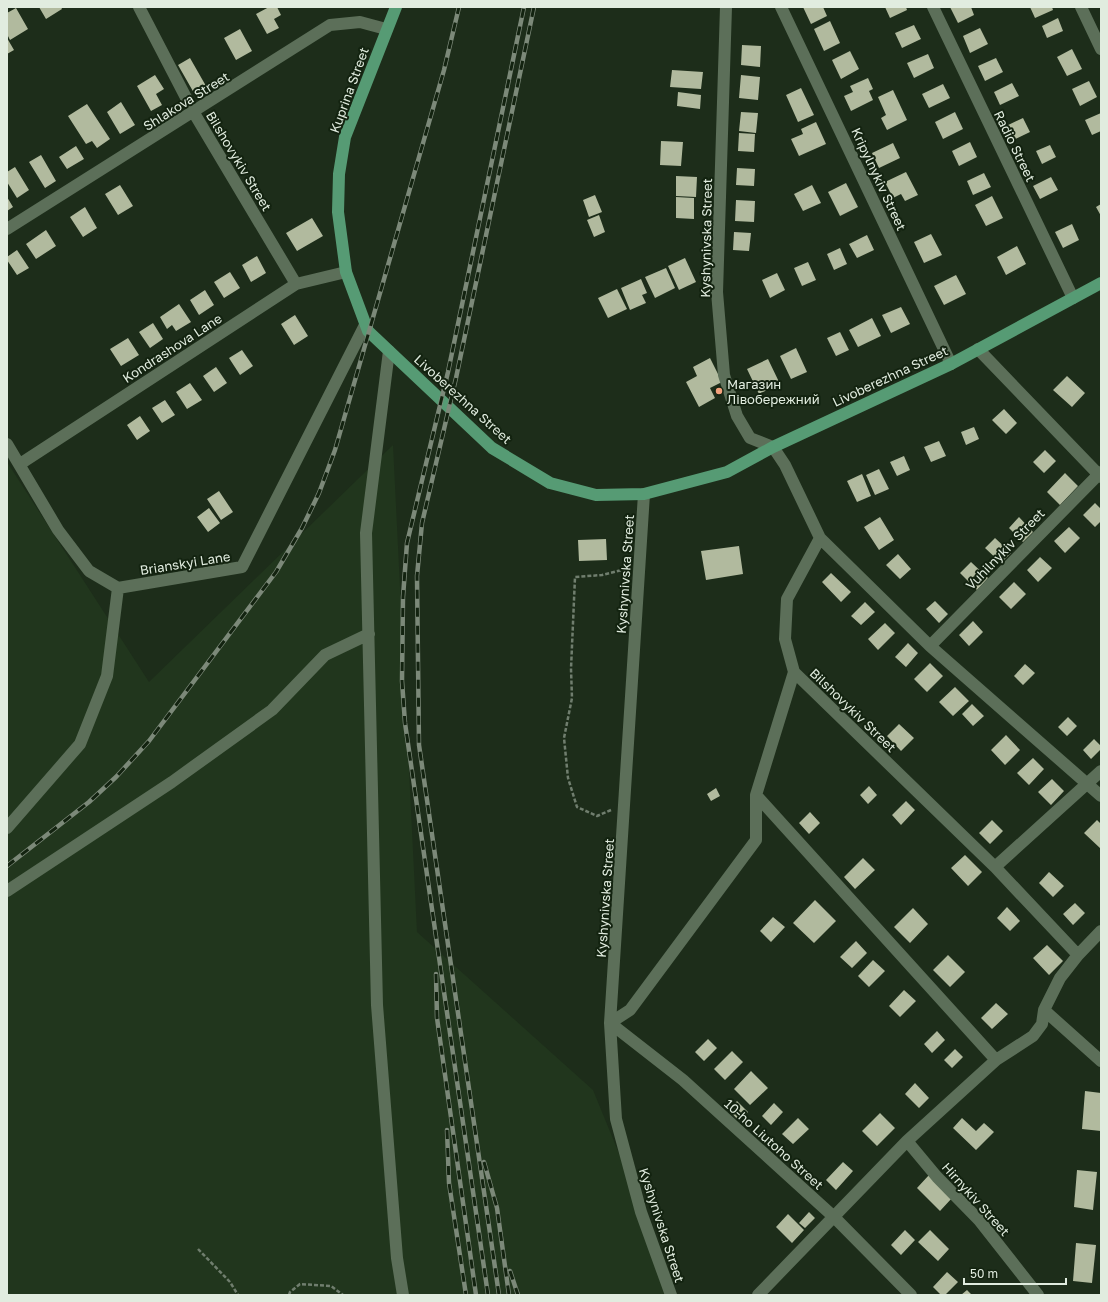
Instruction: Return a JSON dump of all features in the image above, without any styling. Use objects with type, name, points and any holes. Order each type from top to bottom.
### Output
[{"type":"main road","name":"Kuprina Street","points":[[365,325],[346,272],[338,212],[339,174],[345,137],[386,29],[396,7]]},
{"type":"main road","name":"Livoberezhna Street","points":[[365,325],[368,331],[492,448],[550,483],[596,495],[644,494],[727,472],[773,447],[951,364],[1101,283]]},
{"type":"street","name":"Bilshovykiv Street","points":[[139,7],[194,113],[296,284]]},
{"type":"street","name":"Kyshynivska Street","points":[[726,7],[717,292],[724,375],[737,416],[750,438],[773,447]]},
{"type":"street","name":"Kripylnykiv Street","points":[[781,7],[951,364]]},
{"type":"street","name":"Radio Street","points":[[933,7],[1073,298]]},
{"type":"street","points":[[1081,7],[1101,49]]},
{"type":"street","name":"Shlakova Street","points":[[7,229],[194,113],[330,25],[360,22],[386,29]]},
{"type":"street","name":"Kondrashova Lane","points":[[20,464],[296,284],[346,272]]},
{"type":"street","name":"Brianskyi Lane","points":[[118,588],[242,567],[365,325]]},
{"type":"street","points":[[978,349],[1100,474]]},
{"type":"street","points":[[389,351],[366,533],[378,1021],[396,1258],[403,1295]]},
{"type":"street","points":[[7,444],[58,530],[89,571],[118,588],[107,676],[80,744],[7,828]]},
{"type":"street","points":[[773,447],[784,465],[820,538],[930,646],[1101,796]]},
{"type":"street","name":"Vuhilnykiv Street","points":[[930,646],[1100,474]]},
{"type":"street","name":"Kyshynivska Street","points":[[644,494],[610,1023],[616,1119],[640,1212],[671,1295]]},
{"type":"street","name":"Bilshovykiv Street","points":[[820,538],[786,599],[785,639],[794,672],[995,868],[1078,954]]},
{"type":"street","points":[[7,891],[172,782],[272,710],[325,655],[369,634]]},
{"type":"street","points":[[610,1023],[630,1010],[756,840],[756,795],[794,672]]},
{"type":"street","points":[[995,868],[1101,771]]},
{"type":"street","points":[[756,795],[996,1060]]},
{"type":"street","points":[[758,1295],[908,1141],[996,1060],[1033,1036],[1042,1024],[1044,1010],[1060,978],[1078,954],[1101,931]]},
{"type":"street","points":[[1044,1010],[1101,1061]]},
{"type":"street","name":"10-ho Liutoho Street","points":[[610,1023],[682,1080],[834,1217],[911,1295]]},
{"type":"street","name":"Hirnykiv Street","points":[[908,1141],[937,1177],[979,1220],[1038,1295]]},
{"type":"path","points":[[625,806],[597,816],[577,807],[568,778],[564,738],[572,698],[571,669],[575,577],[602,575],[640,566]]},
{"type":"path","points":[[198,1249],[230,1282],[238,1295]]},
{"type":"path","points":[[289,1295],[290,1292],[300,1284],[331,1286],[343,1295]]},
{"type":"shaded area","points":[[393,445],[417,932],[593,1090],[677,1295],[7,1295],[7,462],[149,682]]},
{"type":"building","points":[[39,7],[61,7],[62,9],[46,19]]},
{"type":"building","points":[[269,7],[277,7],[281,15],[274,19],[279,28],[267,34],[256,14]]},
{"type":"building","points":[[803,7],[823,7],[827,16],[811,24]]},
{"type":"building","points":[[885,7],[906,7],[907,10],[890,18]]},
{"type":"building","points":[[950,7],[971,7],[974,15],[958,23]]},
{"type":"building","points":[[1030,7],[1052,7],[1053,10],[1035,18]]},
{"type":"building","points":[[16,8],[28,29],[10,40],[7,34],[7,13]]},
{"type":"building","points":[[1058,18],[1063,31],[1047,38],[1042,26]]},
{"type":"building","points":[[830,21],[840,43],[824,51],[814,29]]},
{"type":"building","points":[[914,25],[921,39],[902,48],[895,33]]},
{"type":"building","points":[[980,28],[988,44],[970,53],[963,36]]},
{"type":"building","points":[[240,29],[252,51],[236,60],[224,38]]},
{"type":"building","points":[[7,38],[14,50],[7,54]]},
{"type":"building","points":[[742,45],[761,46],[760,67],[741,65]]},
{"type":"building","points":[[1072,49],[1082,69],[1067,76],[1057,57]]},
{"type":"building","points":[[850,51],[859,69],[841,79],[832,60]]},
{"type":"building","points":[[928,54],[934,68],[914,78],[907,63]]},
{"type":"building","points":[[190,58],[206,86],[194,93],[178,65]]},
{"type":"building","points":[[996,58],[1003,72],[985,81],[978,66]]},
{"type":"building","points":[[672,70],[703,72],[701,89],[670,87]]},
{"type":"building","points":[[155,75],[164,89],[156,94],[162,105],[151,111],[137,86]]},
{"type":"building","points":[[741,75],[760,77],[758,100],[739,98]]},
{"type":"building","points":[[868,78],[873,89],[869,91],[873,100],[851,111],[844,96],[853,92],[850,86]]},
{"type":"building","points":[[1089,81],[1097,97],[1080,106],[1072,89]]},
{"type":"building","points":[[1012,83],[1019,96],[1000,105],[994,92]]},
{"type":"building","points":[[943,84],[950,98],[929,108],[922,94]]},
{"type":"building","points":[[801,88],[814,115],[798,122],[786,95]]},
{"type":"building","points":[[893,90],[907,120],[887,130],[881,118],[886,115],[878,97]]},
{"type":"building","points":[[678,92],[701,95],[700,109],[677,106]]},
{"type":"building","points":[[121,102],[135,125],[120,134],[107,112]]},
{"type":"building","points":[[87,104],[110,139],[97,148],[92,141],[86,144],[68,116]]},
{"type":"building","points":[[741,112],[758,113],[756,133],[739,131]]},
{"type":"building","points":[[955,112],[963,129],[943,139],[935,122]]},
{"type":"building","points":[[1101,113],[1101,131],[1092,135],[1085,120]]},
{"type":"building","points":[[1023,118],[1030,132],[1011,141],[1004,127]]},
{"type":"building","points":[[816,122],[826,144],[799,156],[791,139],[803,134],[801,129]]},
{"type":"building","points":[[739,133],[755,134],[754,152],[738,151]]},
{"type":"building","points":[[661,141],[683,142],[681,166],[660,165]]},
{"type":"building","points":[[970,142],[977,157],[959,166],[952,151]]},
{"type":"building","points":[[893,143],[900,158],[879,168],[872,153]]},
{"type":"building","points":[[1050,145],[1056,157],[1042,164],[1036,151]]},
{"type":"building","points":[[76,146],[84,159],[67,169],[59,157]]},
{"type":"building","points":[[41,155],[56,181],[45,188],[29,162]]},
{"type":"building","points":[[15,167],[29,190],[17,198],[7,182],[7,172]]},
{"type":"building","points":[[737,168],[755,169],[754,186],[736,185]]},
{"type":"building","points":[[906,172],[918,195],[905,201],[901,194],[893,198],[885,182]]},
{"type":"building","points":[[984,173],[991,187],[973,195],[967,181]]},
{"type":"building","points":[[676,176],[697,177],[696,197],[676,196]]},
{"type":"building","points":[[1051,177],[1058,190],[1040,199],[1033,186]]},
{"type":"building","points":[[846,183],[858,207],[840,216],[828,192]]},
{"type":"building","points":[[120,185],[133,206],[118,215],[105,194]]},
{"type":"building","points":[[812,185],[821,203],[803,211],[794,194]]},
{"type":"building","points":[[595,195],[602,212],[589,217],[583,200]]},
{"type":"building","points":[[992,196],[1003,218],[986,226],[975,205]]},
{"type":"building","points":[[7,197],[13,207],[7,211]]},
{"type":"building","points":[[676,197],[694,198],[694,219],[676,218]]},
{"type":"building","points":[[736,200],[755,201],[754,222],[735,221]]},
{"type":"building","points":[[1101,204],[1101,216],[1096,207]]},
{"type":"building","points":[[85,207],[97,228],[83,237],[70,217]]},
{"type":"building","points":[[599,215],[605,232],[594,237],[587,220]]},
{"type":"building","points":[[312,218],[323,236],[297,251],[286,233]]},
{"type":"building","points":[[1072,224],[1079,240],[1063,248],[1055,232]]},
{"type":"building","points":[[46,230],[56,246],[36,259],[26,244]]},
{"type":"building","points":[[734,232],[751,233],[749,251],[733,250]]},
{"type":"building","points":[[931,234],[942,255],[924,263],[914,242]]},
{"type":"building","points":[[867,235],[874,250],[857,258],[849,244]]},
{"type":"building","points":[[1017,246],[1026,264],[1006,275],[997,257]]},
{"type":"building","points":[[840,248],[847,264],[834,270],[827,254]]},
{"type":"building","points":[[17,250],[29,268],[17,275],[7,260],[7,257]]},
{"type":"building","points":[[257,256],[266,273],[251,282],[242,265]]},
{"type":"building","points":[[685,258],[696,282],[679,290],[668,266]]},
{"type":"building","points":[[808,262],[816,280],[802,286],[794,268]]},
{"type":"building","points":[[666,268],[675,288],[655,298],[645,277]]},
{"type":"building","points":[[230,272],[240,288],[224,298],[214,282]]},
{"type":"building","points":[[777,273],[785,290],[770,298],[762,280]]},
{"type":"building","points":[[956,275],[966,294],[944,305],[934,286]]},
{"type":"building","points":[[641,279],[647,293],[642,295],[646,303],[630,310],[621,288]]},
{"type":"building","points":[[617,289],[627,309],[608,318],[598,298]]},
{"type":"building","points":[[205,290],[214,305],[199,315],[190,300]]},
{"type":"building","points":[[179,304],[191,322],[176,331],[172,325],[167,329],[160,317]]},
{"type":"building","points":[[901,307],[910,324],[891,333],[882,315]]},
{"type":"building","points":[[295,315],[308,336],[294,345],[281,324]]},
{"type":"building","points":[[872,318],[881,336],[858,347],[849,330]]},
{"type":"building","points":[[153,323],[163,339],[150,348],[139,332]]},
{"type":"building","points":[[840,332],[849,350],[836,356],[827,338]]},
{"type":"building","points":[[128,338],[139,355],[121,366],[110,349]]},
{"type":"building","points":[[796,348],[807,372],[791,379],[780,356]]},
{"type":"building","points":[[242,350],[253,366],[240,375],[229,358]]},
{"type":"building","points":[[710,358],[722,382],[710,388],[715,398],[699,407],[686,382],[697,376],[693,367]]},
{"type":"building","points":[[768,359],[780,384],[759,394],[747,369]]},
{"type":"building","points":[[216,367],[227,383],[214,392],[203,376]]},
{"type":"building","points":[[1067,376],[1085,393],[1072,407],[1053,390]]},
{"type":"building","points":[[190,383],[202,400],[187,409],[176,392]]},
{"type":"building","points":[[165,400],[175,415],[162,423],[152,408]]},
{"type":"building","points":[[1004,409],[1017,423],[1006,434],[992,420]]},
{"type":"building","points":[[140,416],[150,431],[137,440],[127,425]]},
{"type":"building","points":[[974,427],[979,439],[966,445],[961,432]]},
{"type":"building","points":[[939,441],[946,456],[931,462],[924,447]]},
{"type":"building","points":[[1045,450],[1056,461],[1044,473],[1033,462]]},
{"type":"building","points":[[904,456],[910,470],[897,476],[890,462]]},
{"type":"building","points":[[879,469],[889,489],[875,495],[866,475]]},
{"type":"building","points":[[1065,473],[1078,486],[1060,505],[1047,492]]},
{"type":"building","points":[[862,474],[871,496],[857,502],[847,481]]},
{"type":"building","points":[[219,491],[233,512],[221,520],[207,499]]},
{"type":"building","points":[[1095,503],[1101,509],[1101,521],[1095,527],[1083,515]]},
{"type":"building","points":[[209,508],[220,523],[208,532],[197,517]]},
{"type":"building","points":[[880,517],[894,540],[879,550],[864,527]]},
{"type":"building","points":[[1019,517],[1033,532],[1023,542],[1009,528]]},
{"type":"building","points":[[1069,527],[1080,538],[1065,553],[1054,541]]},
{"type":"building","points":[[995,538],[1011,553],[1001,563],[985,548]]},
{"type":"building","points":[[606,539],[607,560],[579,561],[578,540]]},
{"type":"building","points":[[739,546],[743,574],[706,580],[701,551]]},
{"type":"building","points":[[898,554],[911,569],[900,579],[886,565]]},
{"type":"building","points":[[1040,557],[1052,568],[1038,582],[1027,570]]},
{"type":"building","points":[[971,562],[988,578],[977,590],[960,573]]},
{"type":"building","points":[[831,573],[851,592],[841,602],[822,582]]},
{"type":"building","points":[[1014,582],[1026,594],[1011,609],[999,597]]},
{"type":"building","points":[[935,601],[948,614],[939,623],[926,609]]},
{"type":"building","points":[[865,602],[875,612],[861,625],[851,616]]},
{"type":"building","points":[[973,621],[983,632],[969,646],[959,635]]},
{"type":"building","points":[[885,623],[895,633],[878,650],[868,639]]},
{"type":"building","points":[[908,643],[918,653],[906,667],[895,657]]},
{"type":"building","points":[[930,663],[943,676],[927,692],[914,679]]},
{"type":"building","points":[[1025,664],[1035,673],[1023,685],[1014,676]]},
{"type":"building","points":[[955,687],[969,701],[953,716],[939,702]]},
{"type":"building","points":[[972,704],[984,716],[973,726],[962,714]]},
{"type":"building","points":[[1068,717],[1077,726],[1067,736],[1058,727]]},
{"type":"building","points":[[899,724],[914,738],[901,751],[887,736]]},
{"type":"building","points":[[1006,735],[1020,750],[1005,765],[991,750]]},
{"type":"building","points":[[1094,739],[1101,746],[1101,749],[1091,759],[1083,750]]},
{"type":"building","points":[[1033,758],[1044,769],[1029,785],[1017,773]]},
{"type":"building","points":[[1052,779],[1064,791],[1051,805],[1038,792]]},
{"type":"building","points":[[869,786],[877,795],[868,804],[860,795]]},
{"type":"building","points":[[716,788],[720,796],[711,801],[707,794]]},
{"type":"building","points":[[906,801],[915,810],[901,825],[892,815]]},
{"type":"building","points":[[810,812],[820,823],[809,834],[799,823]]},
{"type":"building","points":[[992,820],[1003,831],[990,844],[979,833]]},
{"type":"building","points":[[1097,820],[1101,824],[1101,849],[1084,833]]},
{"type":"building","points":[[965,855],[982,872],[968,886],[951,868]]},
{"type":"building","points":[[863,858],[875,870],[855,889],[844,877]]},
{"type":"building","points":[[1049,872],[1064,886],[1053,897],[1039,883]]},
{"type":"building","points":[[815,900],[836,921],[814,943],[793,923]]},
{"type":"building","points":[[1075,903],[1085,913],[1073,925],[1063,914]]},
{"type":"building","points":[[1007,907],[1020,921],[1010,931],[997,918]]},
{"type":"building","points":[[913,908],[928,924],[910,943],[894,927]]},
{"type":"building","points":[[773,917],[785,927],[771,942],[760,931]]},
{"type":"building","points":[[856,941],[867,953],[852,968],[840,957]]},
{"type":"building","points":[[1047,945],[1063,961],[1049,975],[1033,958]]},
{"type":"building","points":[[948,955],[965,972],[950,987],[933,970]]},
{"type":"building","points":[[873,960],[885,971],[869,987],[858,976]]},
{"type":"building","points":[[904,990],[916,1001],[900,1017],[889,1006]]},
{"type":"building","points":[[996,1003],[1008,1014],[992,1029],[981,1018]]},
{"type":"building","points":[[937,1031],[945,1040],[932,1053],[924,1044]]},
{"type":"building","points":[[708,1039],[717,1048],[704,1061],[695,1052]]},
{"type":"building","points":[[955,1049],[963,1057],[952,1068],[944,1060]]},
{"type":"building","points":[[732,1051],[743,1062],[725,1080],[714,1069]]},
{"type":"building","points":[[751,1071],[768,1088],[750,1105],[734,1089]]},
{"type":"building","points":[[915,1083],[929,1098],[919,1108],[905,1094]]},
{"type":"building","points":[[1085,1091],[1101,1093],[1101,1131],[1082,1129]]},
{"type":"building","points":[[737,1101],[748,1112],[739,1121],[729,1110]]},
{"type":"building","points":[[774,1103],[783,1112],[771,1125],[762,1116]]},
{"type":"building","points":[[880,1113],[895,1128],[877,1146],[862,1131]]},
{"type":"building","points":[[798,1118],[809,1129],[793,1144],[782,1134]]},
{"type":"building","points":[[962,1118],[976,1131],[984,1123],[994,1132],[976,1150],[953,1128]]},
{"type":"building","points":[[843,1162],[853,1171],[836,1190],[826,1180]]},
{"type":"building","points":[[1077,1170],[1097,1172],[1093,1210],[1074,1207]]},
{"type":"building","points":[[929,1175],[952,1198],[940,1211],[917,1188]]},
{"type":"building","points":[[809,1212],[815,1218],[805,1228],[799,1223]]},
{"type":"building","points":[[788,1214],[804,1230],[792,1243],[776,1227]]},
{"type":"building","points":[[905,1230],[915,1240],[901,1255],[891,1245]]},
{"type":"building","points":[[930,1230],[949,1249],[938,1261],[918,1242]]},
{"type":"building","points":[[1076,1243],[1096,1245],[1092,1283],[1073,1281]]},
{"type":"building","points":[[947,1272],[958,1282],[945,1295],[941,1295],[933,1287]]},
{"type":"building","points":[[967,1290],[972,1295],[961,1295]]},
{"type":"railway","points":[[7,866],[89,802],[116,777],[149,741],[276,572],[302,528],[319,493],[335,450],[444,70],[459,7]]},
{"type":"railway","points":[[488,1295],[405,723],[402,681],[403,597],[407,543],[448,372],[524,7]]},
{"type":"railway","points":[[499,1295],[419,745],[417,576],[422,523],[456,378],[534,7]]},
{"type":"railway","points":[[436,974],[437,1018],[476,1295]]},
{"type":"railway","points":[[447,1130],[449,1183],[466,1295]]},
{"type":"railway","points":[[484,1162],[497,1208],[509,1295]]},
{"type":"railway","points":[[510,1271],[518,1295]]},
{"type":"place","name":"Магазин Лівобережний","points":[[719,391]]}]
